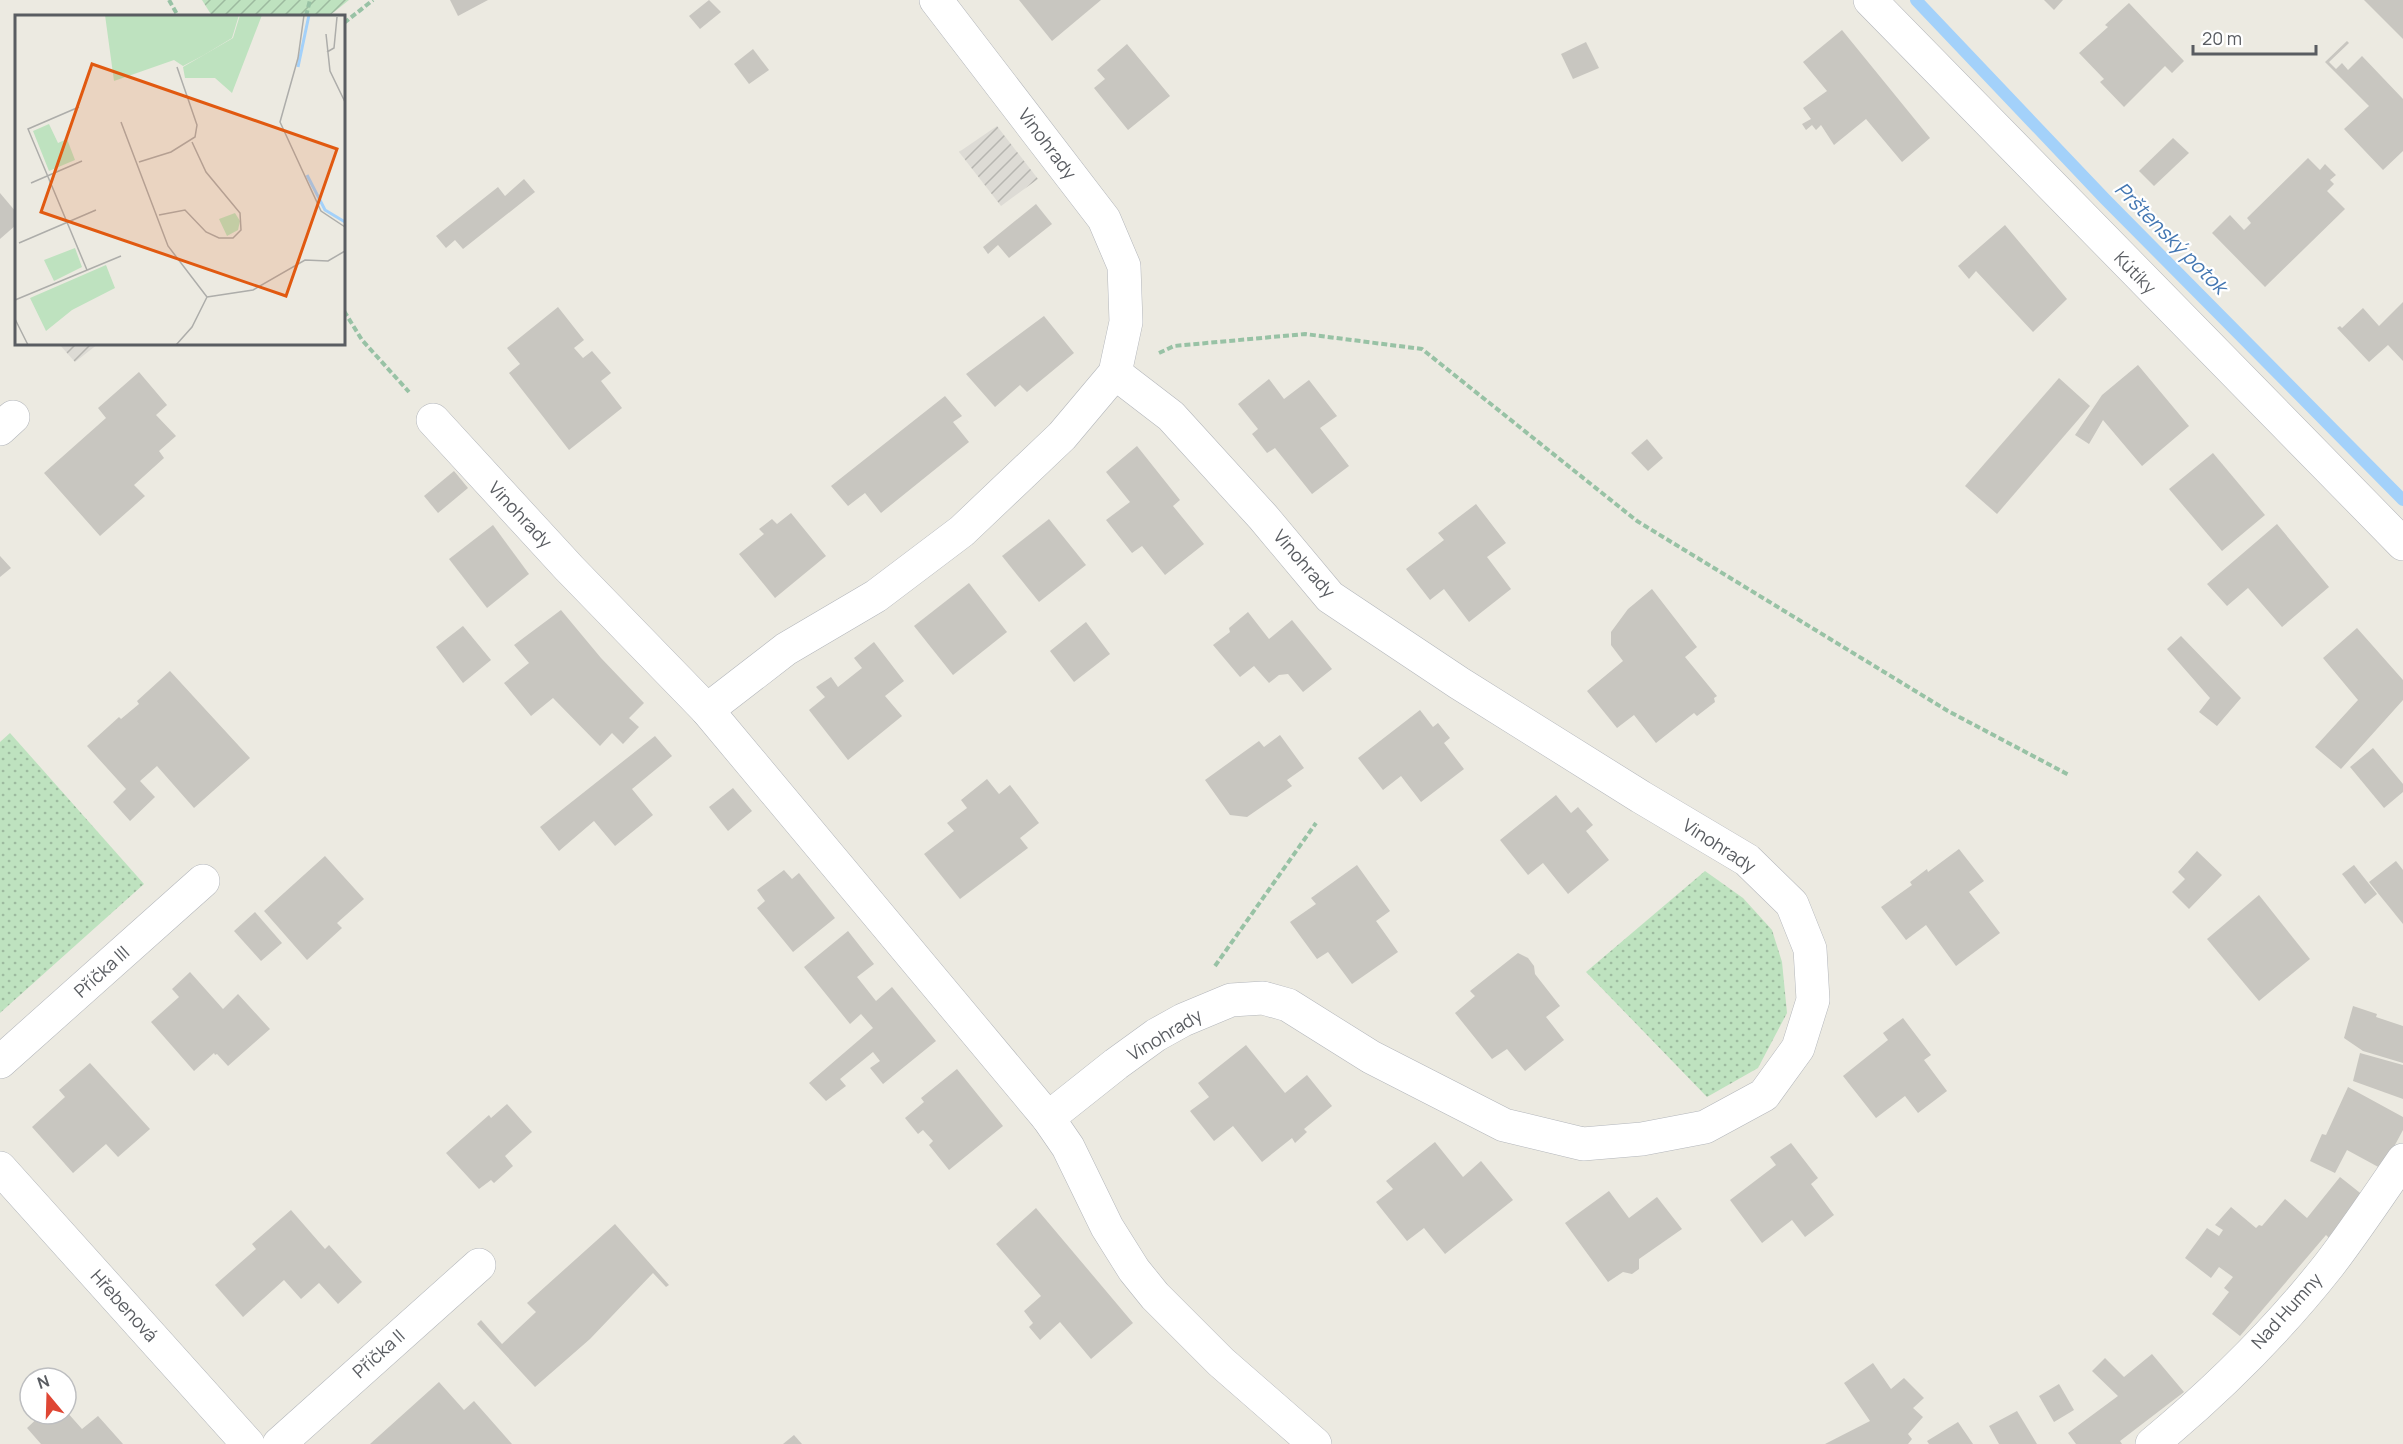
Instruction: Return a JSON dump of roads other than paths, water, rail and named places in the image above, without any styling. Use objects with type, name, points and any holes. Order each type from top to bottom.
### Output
[{"type":"street","name":"Vinohrady","points":[[707,710],[786,649],[876,596],[962,531],[1062,436],[1115,373],[1126,322],[1124,266],[1116,244],[1104,219],[936,0]]},
{"type":"street","name":"Kútíky","points":[[1870,0],[2403,544]]},
{"type":"street","name":"Vinohrady","points":[[1048,1118],[1156,1035],[1183,1020],[1231,1000],[1263,998],[1288,1005],[1371,1057],[1504,1125],[1583,1144],[1642,1139],[1705,1127],[1764,1095],[1798,1048],[1813,1000],[1810,949],[1792,904],[1748,860],[1641,797],[1459,683],[1330,597],[1263,517],[1172,416],[1115,373]]},
{"type":"street","name":"Vinohrady","points":[[433,420],[569,568],[707,710],[1048,1118],[1068,1147],[1107,1227],[1141,1279],[1221,1362],[1315,1444]]},
{"type":"street","name":"Příčka III","points":[[0,1062],[203,881]]},
{"type":"street","name":"Nad Humny","points":[[2152,1444],[2219,1386],[2280,1322],[2328,1265],[2403,1160]]},
{"type":"street","name":"Hřebenová","points":[[0,1168],[248,1444]]},
{"type":"street","name":"Příčka II","points":[[279,1444],[479,1265]]},
{"type":"waterway","name":"Prštenský potok","points":[[1916,0],[2105,199],[2403,500]]}]
